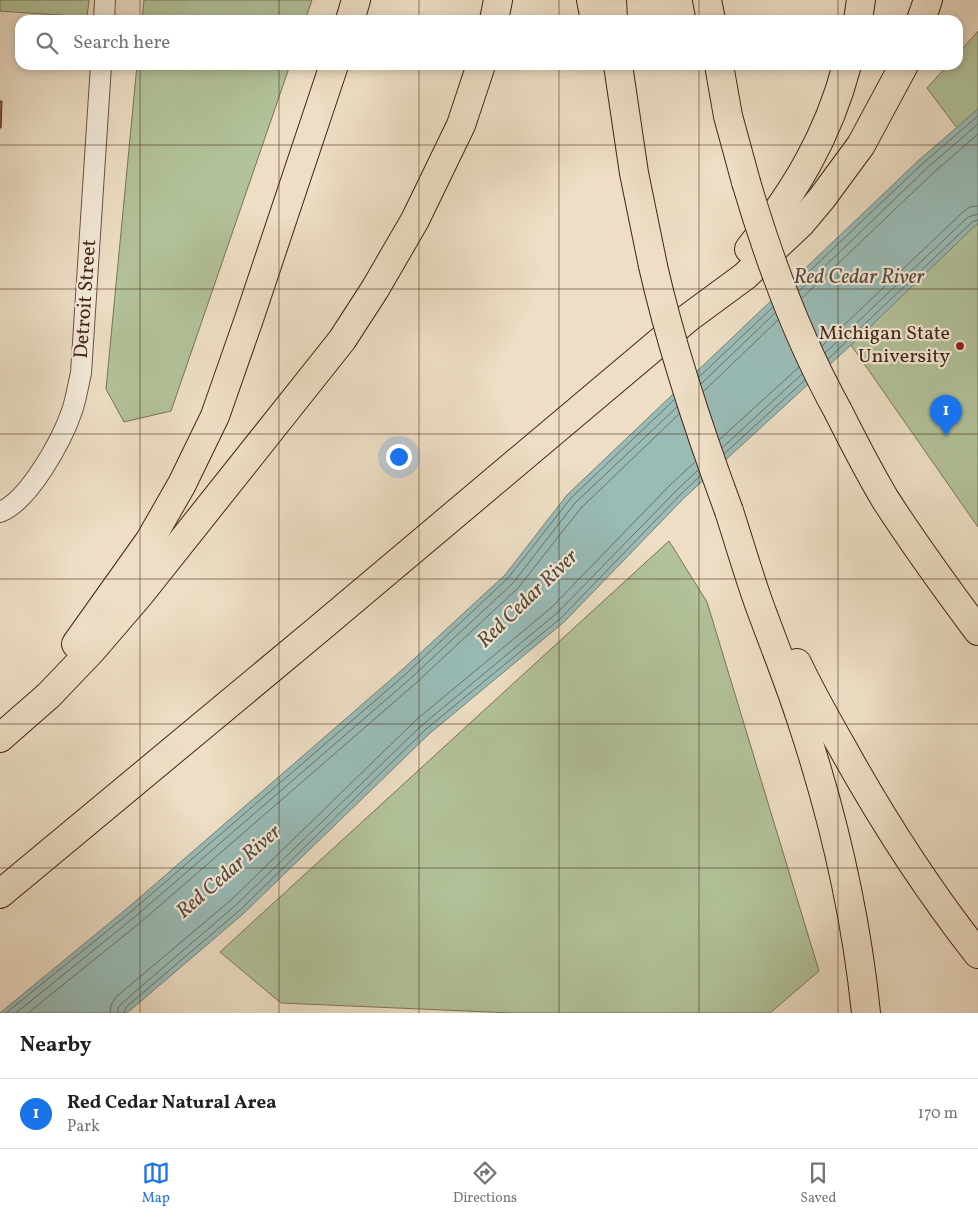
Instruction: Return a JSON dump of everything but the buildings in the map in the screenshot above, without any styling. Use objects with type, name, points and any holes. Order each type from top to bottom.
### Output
[{"type":"highway","points":[[352,15],[356,0]]},
{"type":"highway","points":[[495,15],[498,0]]},
{"type":"highway","points":[[591,0],[593,15]]},
{"type":"highway","points":[[612,0],[613,15]]},
{"type":"highway","points":[[707,0],[709,15]]},
{"type":"highway","points":[[723,0],[724,15]]},
{"type":"highway","points":[[859,15],[861,0]]},
{"type":"highway","points":[[923,15],[928,0]]},
{"type":"highway","points":[[0,738],[67,656],[120,583],[150,540],[182,484],[215,416],[332,70]]},
{"type":"highway","points":[[0,738],[49,694],[91,651],[140,594],[342,340],[376,289],[415,220],[461,125],[479,70]]},
{"type":"highway","points":[[607,70],[634,172]]},
{"type":"highway","points":[[619,70],[634,172],[672,346],[803,726],[825,800],[843,866],[862,972],[866,1013]]},
{"type":"highway","points":[[720,70],[728,116],[746,182],[770,258],[807,347],[860,455],[886,499],[922,554],[978,631]]},
{"type":"highway","points":[[731,70],[746,182]]},
{"type":"highway","points":[[688,318],[750,248],[797,183],[809,163],[829,119],[845,70]]},
{"type":"highway","points":[[0,894],[688,318],[745,276],[800,223],[822,198],[860,145],[901,70]]},
{"type":"highway","points":[[729,511],[799,668],[858,777],[911,863],[978,954]]},
{"type":"street","points":[[104,15],[105,0]]},
{"type":"street","name":"Detroit Street","points":[[3,511],[18,501],[44,466],[68,420],[77,394],[81,373],[101,70]]},
{"type":"green space","points":[[0,0],[89,0],[87,15],[0,11]]},
{"type":"green space","points":[[144,0],[312,0],[307,15],[142,15]]},
{"type":"green space","points":[[978,31],[978,156],[927,88],[943,70],[963,70],[963,48]]},
{"type":"green space","points":[[137,70],[288,70],[171,411],[124,422],[106,389]]},
{"type":"green space","points":[[978,195],[978,527],[851,345],[876,321]]},
{"type":"green space","points":[[669,541],[707,602],[819,971],[770,1013],[513,1013],[281,1003],[220,952]]},
{"type":"water","name":"Red Cedar River","points":[[978,109],[978,223],[851,345],[684,498],[564,622],[429,734],[243,914],[127,1013],[0,1013],[130,906],[403,669],[505,575],[567,495],[919,160]]},
{"type":"place","name":"Michigan State University","points":[[960,346]]},
{"type":"place","name":"Red Cedar Natural Area","points":[[946,436]]}]
